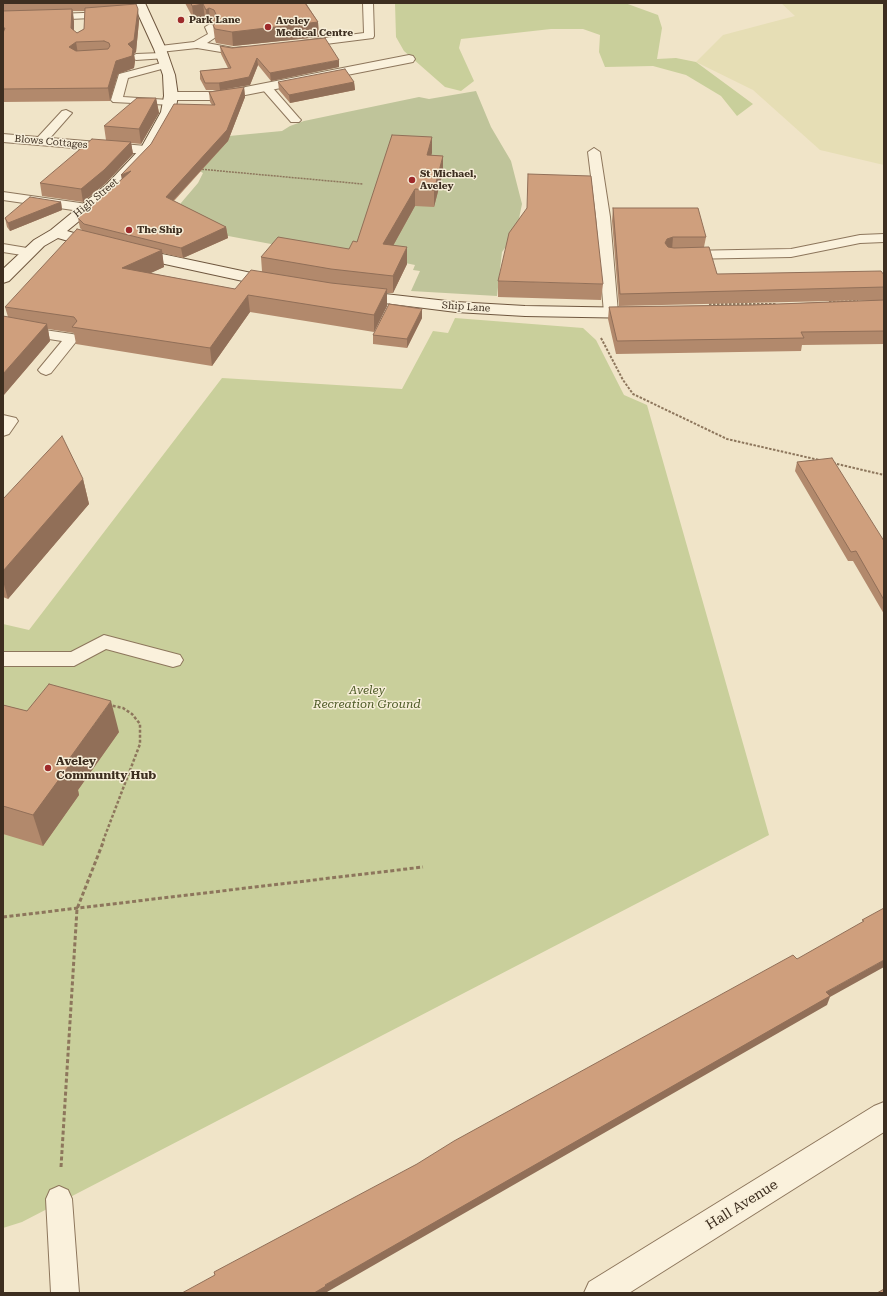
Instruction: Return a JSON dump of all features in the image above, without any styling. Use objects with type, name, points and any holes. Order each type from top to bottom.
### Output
[{"type":"street","name":"High Street","points":[[3,278],[28,252],[56,233],[112,187],[146,150],[168,112],[170,100],[169,75],[163,57],[133,10]]},
{"type":"street","points":[[170,100],[220,96],[267,88],[409,59]]},
{"type":"street","points":[[56,233],[183,265],[293,287]]},
{"type":"street","name":"Ship Lane","points":[[340,294],[456,306],[572,312],[655,313]]},
{"type":"street","name":"Hall Avenue","points":[[600,1293],[884,1116]]},
{"type":"lane","points":[[293,45],[369,36],[368,3]]},
{"type":"lane","name":"High Street","points":[[3,19],[81,16],[133,10]]},
{"type":"lane","points":[[80,28],[81,16]]},
{"type":"lane","points":[[170,100],[117,100],[123,76],[163,57],[197,45],[214,35],[210,27]]},
{"type":"lane","points":[[197,45],[233,51],[255,49]]},
{"type":"lane","points":[[136,57],[163,57]]},
{"type":"lane","points":[[267,88],[295,120]]},
{"type":"lane","points":[[41,141],[66,113]]},
{"type":"lane","name":"Blows Cottages","points":[[3,138],[146,150]]},
{"type":"lane","points":[[594,152],[603,217],[611,313]]},
{"type":"lane","points":[[3,196],[87,208]]},
{"type":"lane","points":[[672,255],[791,253],[860,239],[884,238]]},
{"type":"lane","points":[[3,248],[28,252]]},
{"type":"lane","points":[[3,328],[72,338],[46,370]]},
{"type":"lane","points":[[3,420],[10,421],[3,431]]},
{"type":"lane","points":[[3,659],[74,659],[104,642],[173,660]]},
{"type":"lane","points":[[59,1199],[65,1293]]},
{"type":"path","points":[[195,169],[363,184]]},
{"type":"path","points":[[825,302],[864,300]]},
{"type":"path","points":[[702,304],[779,304]]},
{"type":"path","points":[[572,312],[601,338],[623,380],[633,394],[727,439],[824,461]]},
{"type":"path","points":[[832,463],[884,475]]},
{"type":"path","points":[[59,1199],[77,909],[140,744],[140,724],[132,714],[123,708],[105,704]]},
{"type":"path","points":[[3,917],[423,867]]},
{"type":"shaded area","points":[[781,3],[884,3],[884,165],[820,150],[753,90],[696,62],[723,35],[795,16]]},
{"type":"green space","points":[[395,3],[625,3],[658,15],[662,28],[657,59],[676,58],[696,62],[753,104],[737,116],[721,96],[686,75],[653,66],[605,67],[599,52],[600,35],[583,29],[551,29],[461,39],[459,48],[474,81],[461,91],[445,87],[404,51],[396,37]]},
{"type":"green space","points":[[476,91],[491,127],[511,161],[522,204],[516,233],[502,252],[497,296],[411,291],[420,271],[413,270],[415,265],[386,259],[287,247],[223,235],[175,210],[198,183],[203,173],[196,169],[229,136],[282,131],[290,126],[304,121],[419,97],[429,99]]},
{"type":"green space","name":"Aveley Recreation Ground","points":[[455,318],[583,328],[596,340],[624,395],[647,405],[769,835],[22,1222],[3,1228],[3,624],[29,630],[222,378],[402,389],[433,331],[448,333]]},
{"type":"building","points":[[191,3],[305,3],[318,22],[232,32],[215,29],[213,25],[219,21],[214,10],[209,8],[206,10],[203,4],[192,6]]},
{"type":"building","points":[[136,4],[138,9],[134,40],[128,44],[133,49],[132,56],[116,61],[108,88],[3,89],[3,33],[5,28],[3,28],[3,11],[72,9],[71,28],[77,33],[84,29],[85,8]],"holes":[[[104,41],[109,43],[110,46],[108,49],[76,51],[69,47],[76,42]]]},
{"type":"building","points":[[325,38],[339,60],[270,73],[257,58],[249,77],[219,83],[205,83],[200,71],[231,68],[220,46],[232,48]]},
{"type":"building","points":[[345,69],[354,82],[289,95],[278,82]]},
{"type":"building","points":[[244,87],[227,130],[166,197],[226,227],[181,248],[84,224],[78,218],[131,171],[121,175],[151,144],[174,104],[215,105],[209,92]]},
{"type":"building","points":[[137,98],[156,98],[139,129],[104,126]]},
{"type":"building","points":[[392,135],[432,137],[427,155],[443,156],[434,190],[415,189],[383,244],[407,247],[393,276],[331,269],[261,257],[278,237],[349,249],[353,241],[357,242]]},
{"type":"building","points":[[92,139],[131,142],[104,170],[81,189],[40,183]]},
{"type":"building","points":[[528,174],[591,176],[603,284],[498,281],[509,233],[527,208]]},
{"type":"building","points":[[30,197],[61,202],[8,223],[5,218]]},
{"type":"building","points":[[613,208],[698,208],[706,237],[673,237],[667,239],[665,243],[668,247],[674,248],[709,247],[717,274],[881,271],[884,275],[884,287],[620,294]]},
{"type":"building","points":[[77,229],[162,250],[122,268],[235,289],[251,270],[331,283],[387,289],[374,315],[248,295],[210,348],[72,327],[77,321],[74,317],[5,307]]},
{"type":"building","points":[[884,300],[884,331],[801,332],[804,338],[617,341],[609,307],[752,305]]},
{"type":"building","points":[[389,304],[422,309],[407,339],[373,335]]},
{"type":"building","points":[[3,316],[47,324],[3,374]]},
{"type":"building","points":[[62,436],[83,479],[3,571],[3,499]]},
{"type":"building","points":[[832,458],[884,541],[884,600],[856,551],[851,552],[797,462]]},
{"type":"building","points":[[49,684],[111,701],[67,762],[71,763],[33,815],[3,806],[3,705],[27,711]]},
{"type":"building","points":[[884,908],[884,960],[826,992],[830,996],[325,1285],[326,1286],[314,1293],[182,1293],[215,1275],[214,1272],[417,1164],[454,1141],[793,955],[797,959]]},
{"type":"building","points":[[884,1289],[884,1293],[877,1293]]},
{"type":"place","name":"Park Lane","points":[[181,20]]},
{"type":"place","name":"Aveley Medical Centre","points":[[268,27]]},
{"type":"place","name":"St Michael, Aveley","points":[[412,180]]},
{"type":"place","name":"The Ship","points":[[129,230]]},
{"type":"place","name":"Aveley Community Hub","points":[[48,768]]}]
